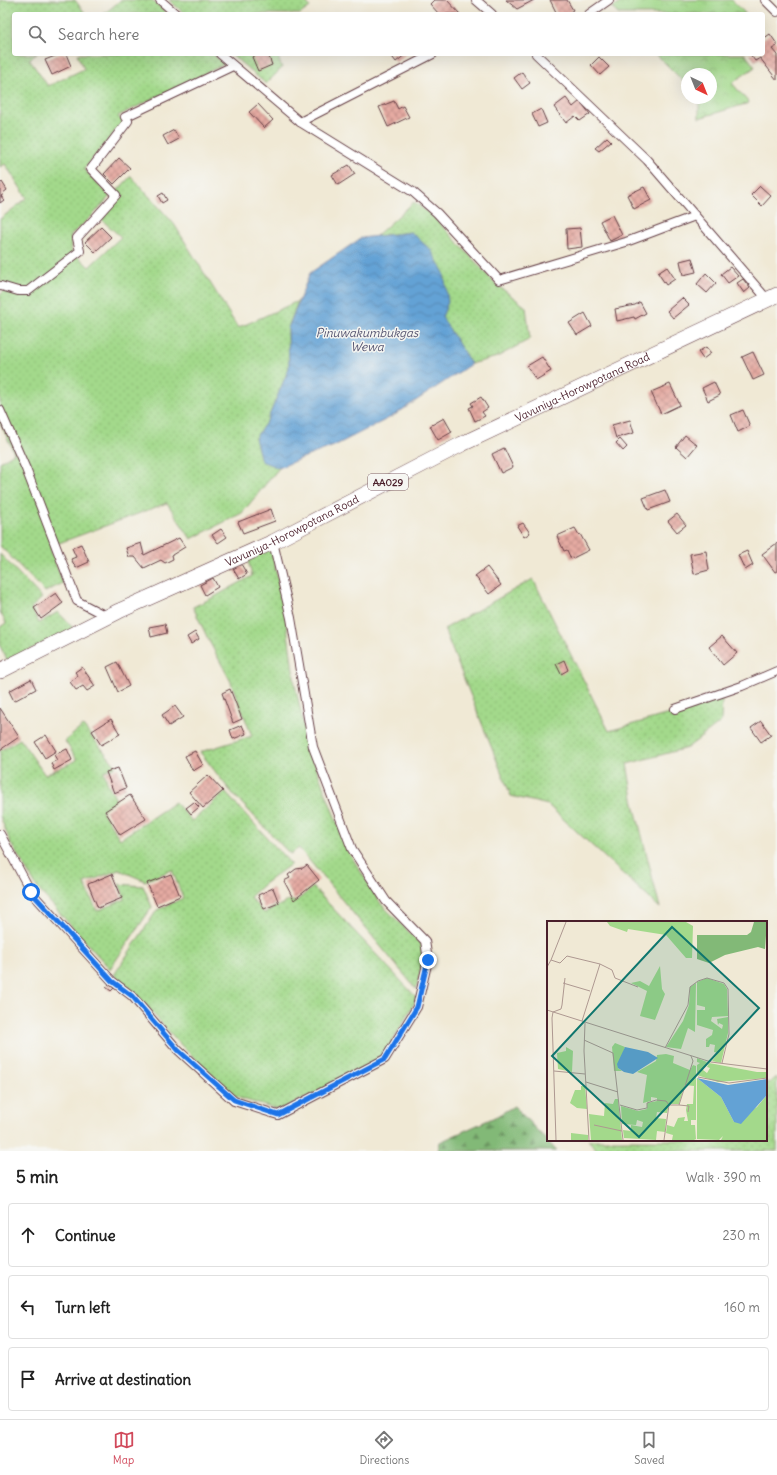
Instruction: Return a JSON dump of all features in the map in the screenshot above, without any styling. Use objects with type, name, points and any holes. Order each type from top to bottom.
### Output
[{"type":"highway","name":"Vavuniya-Horowpotana Road","points":[[0,671],[108,617],[273,542],[445,452],[772,297]]},
{"type":"street","points":[[160,0],[174,12]]},
{"type":"street","points":[[476,0],[490,12]]},
{"type":"street","points":[[592,12],[609,0]]},
{"type":"street","points":[[765,0],[777,12]]},
{"type":"street","points":[[222,56],[300,122],[413,192],[437,213],[499,280],[626,242],[695,216]]},
{"type":"street","points":[[300,122],[428,56]]},
{"type":"street","points":[[539,56],[647,160],[695,216],[772,297]]},
{"type":"street","points":[[0,286],[18,291],[28,291],[80,251],[77,238],[116,195],[91,169],[128,120],[125,117],[233,66]]},
{"type":"street","points":[[0,410],[26,469],[77,601],[108,617]]},
{"type":"street","points":[[0,834],[31,892],[112,981],[132,996],[178,1050],[234,1100],[278,1115],[385,1059],[417,1007],[428,960],[425,941],[386,901],[349,842],[313,747],[291,618],[273,542]]},
{"type":"street","points":[[675,709],[742,686],[777,671]]},
{"type":"green space","points":[[0,0],[75,0],[84,12],[12,12],[12,56],[34,56],[29,59],[48,86],[84,69],[78,56],[215,56],[224,64],[118,116],[123,122],[84,169],[110,196],[93,215],[71,235],[71,250],[89,267],[121,237],[102,220],[120,194],[117,191],[131,176],[174,224],[238,328],[298,301],[288,328],[289,368],[267,421],[255,438],[261,460],[279,468],[242,513],[191,539],[167,503],[59,543],[50,548],[63,583],[45,592],[0,546],[0,462],[14,453],[0,422],[0,295],[6,289],[0,279],[0,219],[27,198],[5,164],[0,167]]},
{"type":"green space","points":[[121,0],[152,0],[166,12],[106,12]]},
{"type":"green space","points":[[169,0],[305,0],[310,7],[303,12],[183,12]]},
{"type":"green space","points":[[625,0],[732,0],[744,12],[616,12],[612,8]]},
{"type":"green space","points":[[233,56],[278,56],[282,68],[266,84]]},
{"type":"green space","points":[[658,56],[747,56],[755,67],[732,83],[749,103],[699,118],[699,104],[717,104],[717,68],[681,68],[681,79]]},
{"type":"green space","points":[[414,202],[433,216],[496,284],[526,307],[530,339],[497,357],[471,364],[441,317],[411,232],[376,236]]},
{"type":"green space","points":[[271,547],[286,618],[295,685],[309,749],[348,851],[381,904],[422,945],[422,965],[416,989],[299,848],[290,854],[232,793],[200,752],[252,736],[230,680],[193,607],[252,576],[247,556]]},
{"type":"green space","points":[[0,554],[42,598],[31,608],[39,623],[58,612],[74,629],[7,660],[0,646],[0,627],[6,623],[0,612]]},
{"type":"green space","points":[[533,579],[609,731],[722,699],[721,722],[687,748],[627,764],[634,804],[660,908],[548,805],[511,796],[444,629]]},
{"type":"green space","points":[[83,726],[116,766],[104,771],[107,782],[116,800],[102,811],[120,839],[175,802],[192,821],[225,792],[291,864],[264,884],[250,897],[264,913],[290,900],[295,902],[313,887],[417,998],[383,1058],[317,1093],[278,1110],[236,1097],[181,1045],[136,994],[114,975],[157,910],[183,898],[172,870],[145,881],[119,870],[84,883],[97,911],[125,899],[119,884],[143,886],[152,907],[110,969],[38,889],[11,844],[0,816],[0,751],[20,739],[45,775],[77,760],[65,741]]},
{"type":"green space","points":[[777,1077],[777,1151],[598,1151],[589,1141],[767,1141],[767,1082],[769,1083]]},
{"type":"green space","points":[[514,1106],[557,1151],[438,1151],[440,1142],[497,1116]]},
{"type":"water","name":"Pinuwakumbukgas Wewa","points":[[411,232],[431,250],[444,273],[448,302],[442,317],[471,364],[393,416],[334,446],[279,468],[261,461],[255,438],[267,421],[289,368],[288,328],[310,273],[361,238]]},
{"type":"building","points":[[434,0],[447,0],[458,12],[437,12],[430,4]]},
{"type":"building","points":[[506,0],[534,0],[517,9]]},
{"type":"building","points":[[550,0],[567,0],[573,10],[570,12],[556,12]]},
{"type":"building","points":[[770,34],[777,44],[777,46],[772,49],[777,55],[777,80],[760,58],[755,61],[751,56],[765,56],[765,38]]},
{"type":"building","points":[[55,56],[67,56],[71,66],[52,75],[45,60]]},
{"type":"building","points":[[269,56],[272,65],[258,71],[252,57]]},
{"type":"building","points":[[392,56],[404,56],[396,62]]},
{"type":"building","points":[[599,57],[609,67],[600,75],[591,65]]},
{"type":"building","points":[[522,72],[530,83],[522,89],[514,78]]},
{"type":"building","points":[[566,98],[573,107],[580,101],[590,114],[580,121],[575,116],[566,123],[554,107]]},
{"type":"building","points":[[394,101],[398,109],[403,106],[409,117],[388,127],[379,107]]},
{"type":"building","points":[[258,104],[273,120],[264,128],[249,112]]},
{"type":"building","points":[[541,109],[547,123],[538,127],[532,114]]},
{"type":"building","points":[[174,130],[179,139],[168,145],[163,136]]},
{"type":"building","points":[[607,137],[611,141],[599,151],[595,148]]},
{"type":"building","points":[[119,158],[130,168],[114,184],[104,174]]},
{"type":"building","points":[[349,165],[355,174],[338,185],[332,175]]},
{"type":"building","points":[[2,182],[7,190],[1,196],[4,200],[0,203],[0,184]]},
{"type":"building","points":[[760,186],[771,196],[762,206],[751,195]]},
{"type":"building","points":[[644,187],[651,200],[634,209],[627,195]]},
{"type":"building","points":[[163,193],[167,200],[162,203],[158,196]]},
{"type":"building","points":[[612,215],[622,235],[610,241],[600,221]]},
{"type":"building","points":[[101,227],[111,237],[95,252],[85,242]]},
{"type":"building","points":[[580,228],[582,247],[567,249],[566,229]]},
{"type":"building","points":[[692,258],[696,272],[683,275],[680,261]]},
{"type":"building","points":[[667,267],[675,279],[666,285],[658,273]]},
{"type":"building","points":[[730,267],[738,276],[728,283],[721,274]]},
{"type":"building","points":[[706,273],[716,283],[707,293],[697,284]]},
{"type":"building","points":[[743,279],[750,288],[744,293],[737,283]]},
{"type":"building","points":[[682,298],[689,305],[673,318],[667,311]]},
{"type":"building","points":[[640,302],[646,313],[635,319],[634,317],[617,321],[615,309],[635,305]]},
{"type":"building","points":[[585,313],[592,326],[577,335],[569,323]]},
{"type":"building","points":[[706,347],[711,353],[703,359],[698,352]]},
{"type":"building","points":[[753,352],[764,375],[753,380],[742,357]]},
{"type":"building","points":[[542,357],[551,371],[536,380],[527,366]]},
{"type":"building","points":[[714,382],[720,395],[708,401],[702,388]]},
{"type":"building","points":[[670,384],[680,405],[661,414],[651,392]]},
{"type":"building","points":[[481,397],[488,408],[482,412],[485,416],[475,421],[469,408],[473,406],[471,403]]},
{"type":"building","points":[[743,410],[750,426],[738,432],[731,415]]},
{"type":"building","points":[[444,418],[452,432],[438,440],[430,426]]},
{"type":"building","points":[[630,420],[634,433],[616,438],[612,425]]},
{"type":"building","points":[[685,435],[697,445],[687,457],[676,447]]},
{"type":"building","points":[[620,439],[627,447],[623,451],[616,443]]},
{"type":"building","points":[[504,448],[513,467],[501,473],[492,454]]},
{"type":"building","points":[[665,490],[670,502],[648,510],[643,498]]},
{"type":"building","points":[[271,509],[275,521],[243,533],[238,522]]},
{"type":"building","points":[[677,514],[686,525],[677,532],[668,521]]},
{"type":"building","points":[[523,523],[530,533],[524,537],[517,526]]},
{"type":"building","points":[[575,528],[589,550],[571,559],[567,550],[564,551],[557,536]]},
{"type":"building","points":[[221,529],[227,537],[218,543],[212,535]]},
{"type":"building","points":[[179,538],[185,547],[172,555],[173,559],[165,563],[161,560],[144,568],[135,557],[129,557],[126,548],[141,543],[144,555]]},
{"type":"building","points":[[777,543],[777,571],[775,572],[762,554]]},
{"type":"building","points":[[81,544],[89,562],[76,568],[71,559],[76,557],[72,548]]},
{"type":"building","points":[[706,551],[709,570],[694,574],[690,554]]},
{"type":"building","points":[[747,551],[753,565],[745,570],[738,555]]},
{"type":"building","points":[[241,564],[247,574],[239,579],[233,569]]},
{"type":"building","points":[[487,567],[501,585],[489,594],[475,576]]},
{"type":"building","points":[[213,578],[218,587],[205,595],[200,585]]},
{"type":"building","points":[[56,593],[63,603],[41,619],[34,608]]},
{"type":"building","points":[[165,624],[167,633],[151,637],[149,627]]},
{"type":"building","points":[[195,632],[199,639],[191,644],[187,637]]},
{"type":"building","points":[[722,636],[737,653],[723,665],[709,647]]},
{"type":"building","points":[[564,660],[568,670],[561,674],[556,664]]},
{"type":"building","points":[[117,662],[129,686],[118,692],[107,667]]},
{"type":"building","points":[[82,667],[95,686],[87,691],[83,686],[76,690],[70,682],[78,676],[75,672]]},
{"type":"building","points":[[31,679],[36,689],[14,701],[9,691]]},
{"type":"building","points":[[230,689],[242,719],[233,723],[222,693]]},
{"type":"building","points":[[175,706],[183,717],[169,726],[162,715]]},
{"type":"building","points":[[0,708],[19,737],[0,750]]},
{"type":"building","points":[[111,719],[120,734],[101,745],[92,731]]},
{"type":"building","points":[[761,721],[771,735],[761,742],[751,728]]},
{"type":"building","points":[[242,725],[246,734],[233,739],[230,730]]},
{"type":"building","points":[[46,735],[56,751],[45,758],[35,742]]},
{"type":"building","points":[[67,749],[72,760],[54,770],[51,763],[57,760],[54,755]]},
{"type":"building","points":[[195,751],[203,765],[193,771],[185,756]]},
{"type":"building","points":[[118,768],[126,788],[114,793],[106,772]]},
{"type":"building","points":[[208,775],[223,791],[203,808],[189,792]]},
{"type":"building","points":[[130,795],[146,819],[120,835],[105,811]]},
{"type":"building","points":[[194,802],[199,807],[191,814],[186,808]]},
{"type":"building","points":[[307,865],[319,880],[294,900],[284,881],[290,878],[288,875],[296,869],[303,868]]},
{"type":"building","points":[[112,874],[122,898],[98,908],[88,884]]},
{"type":"building","points":[[171,874],[180,896],[157,906],[147,883]]},
{"type":"building","points":[[273,888],[279,903],[264,909],[258,895]]},
{"type":"building","points":[[109,984],[114,988],[111,991],[106,987]]},
{"type":"route","points":[[31,892],[112,981],[132,996],[178,1050],[234,1100],[278,1115],[385,1059],[417,1007],[428,960]]}]
